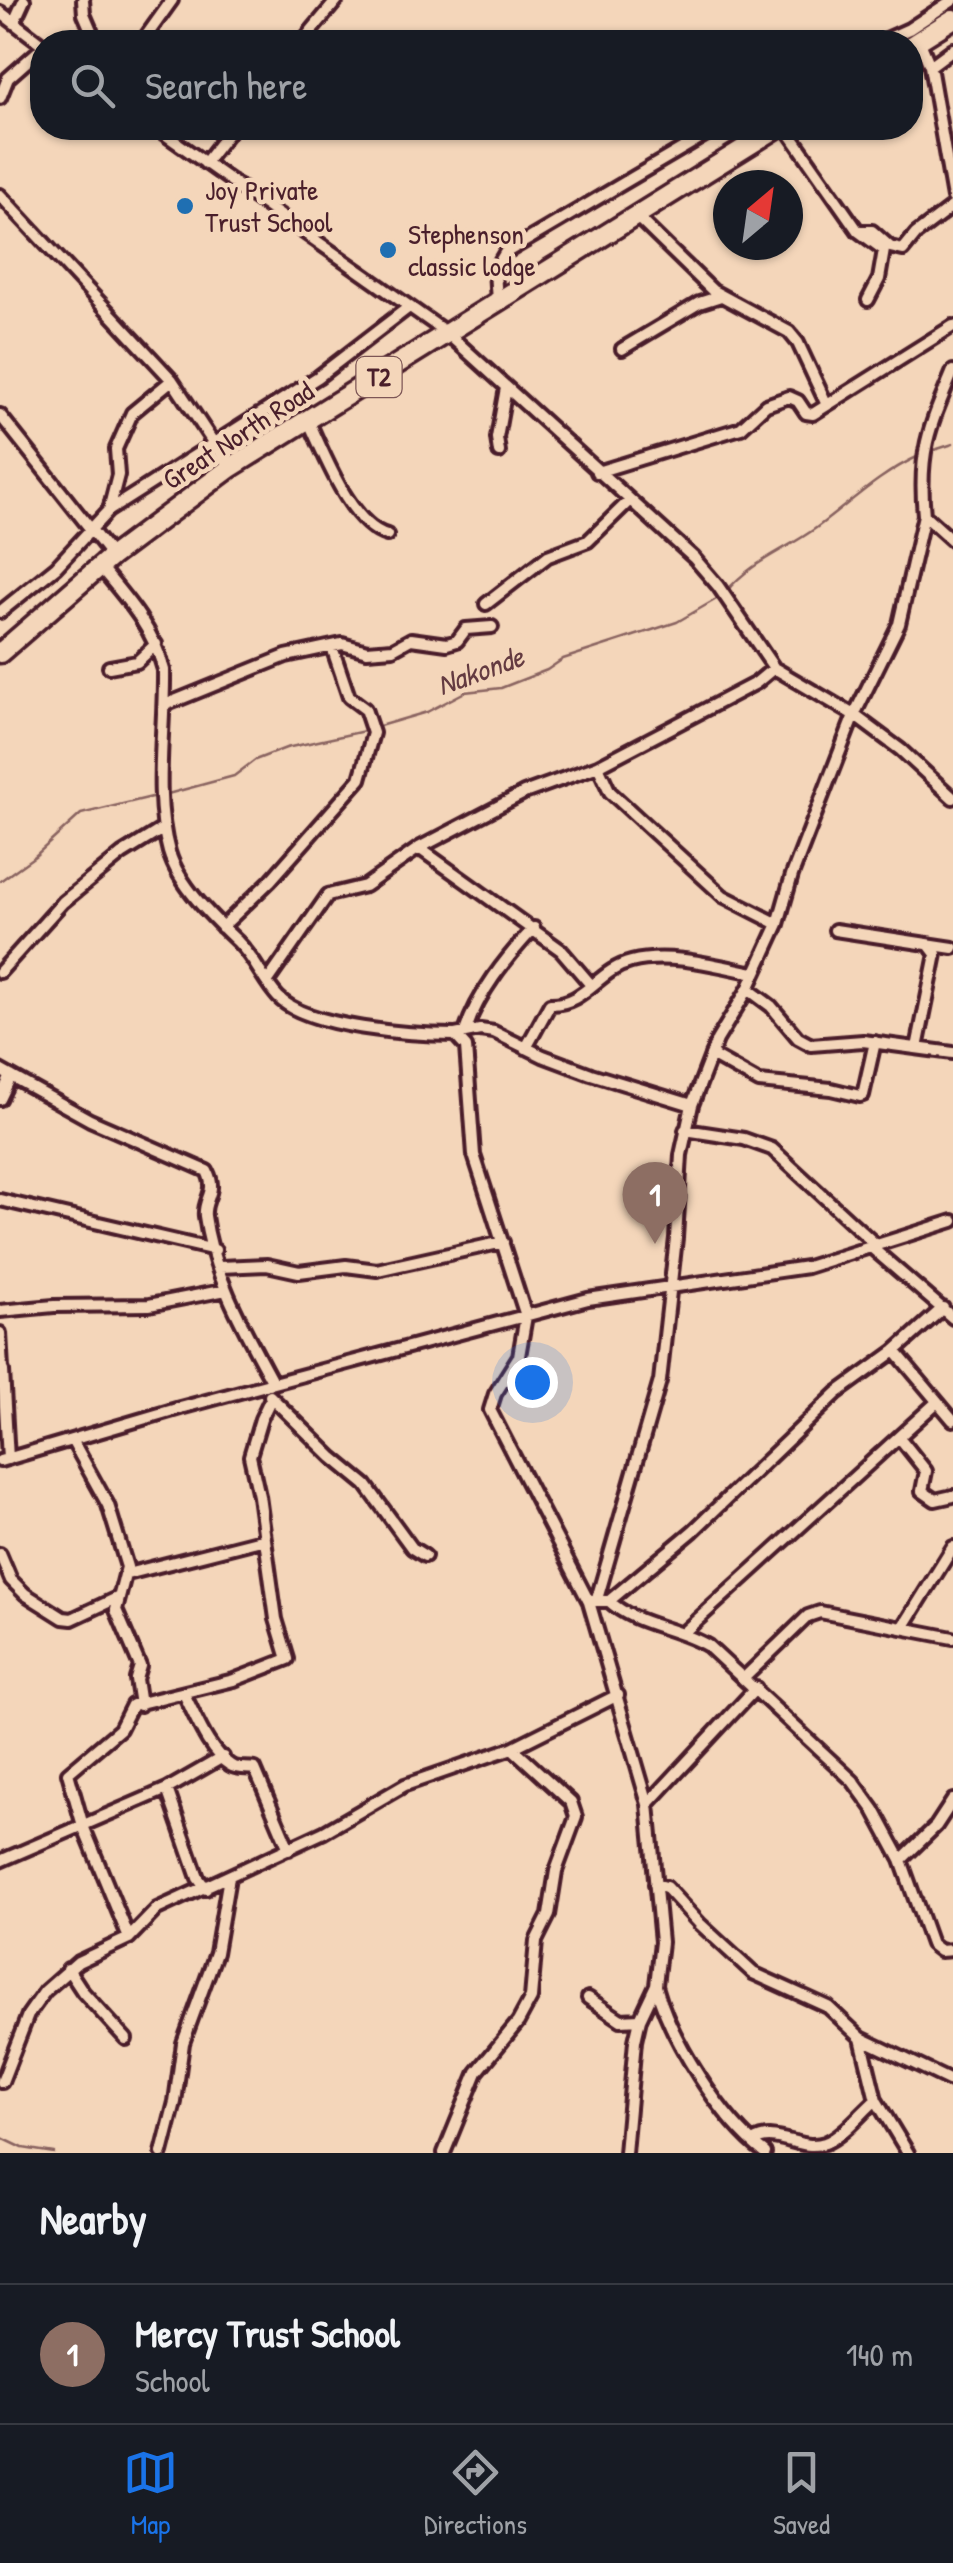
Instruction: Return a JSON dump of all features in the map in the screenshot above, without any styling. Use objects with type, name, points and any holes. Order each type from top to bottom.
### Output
[{"type":"highway","points":[[923,38],[953,19]]},
{"type":"highway","name":"Great North Road","points":[[0,653],[106,561],[230,468],[758,140]]},
{"type":"street","points":[[14,22],[24,0]]},
{"type":"street","points":[[83,0],[91,30]]},
{"type":"street","points":[[151,30],[172,0]]},
{"type":"street","points":[[312,30],[338,0]]},
{"type":"street","points":[[907,30],[953,0]]},
{"type":"street","points":[[0,12],[30,36]]},
{"type":"street","points":[[930,66],[953,49]]},
{"type":"street","points":[[858,231],[872,231],[890,248],[904,250],[916,234],[953,202],[949,158],[930,66],[923,55]]},
{"type":"street","points":[[0,98],[8,78],[30,57]]},
{"type":"street","points":[[172,140],[446,333],[694,558],[758,640],[774,668],[854,715],[901,750],[953,798]]},
{"type":"street","points":[[204,163],[222,140]]},
{"type":"street","points":[[496,302],[495,270],[506,253],[697,140]]},
{"type":"street","points":[[794,140],[858,231],[882,247],[885,254],[879,279],[868,300]]},
{"type":"street","points":[[0,195],[172,380],[230,468]]},
{"type":"street","points":[[636,216],[721,296],[767,318],[794,337],[827,405]]},
{"type":"street","points":[[622,349],[699,303],[721,296]]},
{"type":"street","points":[[0,612],[56,567],[108,512],[318,377],[410,307]]},
{"type":"street","points":[[597,472],[742,428],[766,405],[788,397],[810,414],[953,326]]},
{"type":"street","points":[[598,1601],[656,1398],[692,1105],[711,1055],[778,924],[792,875],[854,715],[899,624],[924,515],[924,442],[953,371]]},
{"type":"street","points":[[108,512],[118,475],[116,449],[132,412],[172,380]]},
{"type":"street","points":[[499,452],[497,438],[506,388]]},
{"type":"street","points":[[0,415],[91,529],[106,561],[150,631],[164,670],[164,828],[170,857],[189,888],[254,958],[276,996],[286,1004],[344,1024],[387,1032],[494,1032],[591,1074],[692,1105]]},
{"type":"street","points":[[308,420],[350,502],[370,528],[387,535]]},
{"type":"street","points":[[486,604],[548,556],[588,541],[629,500]]},
{"type":"street","points":[[924,515],[953,541]]},
{"type":"street","points":[[165,705],[286,656],[346,644],[367,652],[393,649],[411,640],[446,644],[456,641],[466,629],[492,627]]},
{"type":"street","points":[[109,667],[137,662],[156,644]]},
{"type":"street","points":[[222,927],[270,881],[360,778],[372,730],[365,709],[349,697],[332,647]]},
{"type":"street","points":[[268,981],[325,896],[364,886],[419,848],[524,792],[598,766],[756,682],[774,668]]},
{"type":"street","points":[[598,766],[610,792],[723,896],[778,924]]},
{"type":"street","points":[[0,972],[63,902],[122,854],[164,828]]},
{"type":"street","points":[[419,848],[534,928],[561,950],[590,985]]},
{"type":"street","points":[[460,1034],[508,956],[534,928]]},
{"type":"street","points":[[835,930],[953,948]]},
{"type":"street","points":[[917,1048],[936,954],[929,946]]},
{"type":"street","points":[[526,1048],[548,1006],[574,1001],[590,985],[635,961],[686,961],[756,973]]},
{"type":"street","points":[[748,989],[766,1001],[806,1043],[815,1046],[852,1040],[953,1052]]},
{"type":"street","points":[[460,1034],[469,1063],[474,1155],[526,1316],[519,1356],[494,1394],[490,1410],[598,1601],[618,1696],[648,1804],[661,1942],[656,1985],[640,2019],[624,2153]]},
{"type":"street","points":[[711,1055],[760,1082],[860,1096],[875,1042]]},
{"type":"street","points":[[0,1099],[6,1073],[90,1120],[208,1171],[213,1191],[204,1212],[214,1250],[226,1290],[269,1385],[271,1398],[260,1419],[250,1456],[276,1619],[288,1659],[234,1680],[132,1705],[120,1729],[68,1772],[83,1826],[129,1938]]},
{"type":"street","points":[[686,1130],[744,1138],[772,1149],[953,1318]]},
{"type":"street","points":[[0,1200],[214,1250]]},
{"type":"street","points":[[0,1333],[4,1460],[588,1299],[807,1266],[953,1221]]},
{"type":"street","points":[[220,1267],[267,1265],[298,1272],[346,1266],[376,1270],[503,1242]]},
{"type":"street","points":[[0,1311],[150,1305],[226,1290]]},
{"type":"street","points":[[598,1601],[693,1531],[836,1394],[895,1351],[944,1308]]},
{"type":"street","points":[[895,1351],[953,1420]]},
{"type":"street","points":[[271,1398],[332,1458],[366,1485],[412,1548],[425,1556]]},
{"type":"street","points":[[684,1632],[936,1404]]},
{"type":"street","points":[[899,1437],[926,1471],[922,1491],[935,1500],[953,1496]]},
{"type":"street","points":[[72,1440],[108,1505],[127,1574],[116,1610],[140,1666],[136,1679],[140,1705]]},
{"type":"street","points":[[127,1574],[217,1548],[265,1539]]},
{"type":"street","points":[[904,1626],[953,1546]]},
{"type":"street","points":[[0,1554],[11,1580],[25,1594],[63,1618],[72,1619],[117,1598]]},
{"type":"street","points":[[598,1601],[622,1614],[684,1632],[708,1646],[853,1781],[901,1860],[931,1944],[940,1951],[953,1950]]},
{"type":"street","points":[[744,1678],[812,1613],[832,1612],[953,1638]]},
{"type":"street","points":[[648,1804],[756,1688]]},
{"type":"street","points":[[184,1694],[208,1742],[233,1766],[254,1769],[289,1848]]},
{"type":"street","points":[[2,2082],[28,2015],[44,1992],[68,1969],[129,1938],[157,1909],[229,1878],[406,1785],[512,1748],[618,1696]]},
{"type":"street","points":[[444,2153],[476,2072],[518,2022],[531,1998],[536,1942],[550,1911],[556,1871],[576,1818],[570,1802],[512,1748]]},
{"type":"street","points":[[0,1861],[167,1788],[223,1757]]},
{"type":"street","points":[[167,1788],[198,1878],[206,1888]]},
{"type":"street","points":[[901,1860],[940,1822],[953,1800]]},
{"type":"street","points":[[162,2153],[175,2102],[182,2044],[216,1956],[229,1878]]},
{"type":"street","points":[[655,1884],[666,1887],[753,1973],[828,2007],[860,2038],[953,2082]]},
{"type":"street","points":[[68,1969],[83,1992],[126,2039]]},
{"type":"street","points":[[656,1985],[672,2032],[708,2088],[765,2153]]},
{"type":"street","points":[[588,1998],[621,2020],[640,2019]]},
{"type":"street","points":[[860,2038],[876,2100],[908,2153]]},
{"type":"street","points":[[753,2142],[764,2136],[799,2144],[826,2142],[876,2100]]},
{"type":"waterway","name":"Nakonde","points":[[931,451],[953,444]]},
{"type":"waterway","name":"Nakonde","points":[[726,592],[757,564],[816,528],[891,471],[919,456]]},
{"type":"waterway","name":"Nakonde","points":[[376,727],[427,712],[465,692],[501,688],[547,670],[563,659],[677,622],[720,597]]},
{"type":"waterway","name":"Nakonde","points":[[164,795],[234,776],[255,760],[286,748],[369,730]]},
{"type":"waterway","name":"Nakonde","points":[[0,881],[35,856],[81,814],[156,796]]},
{"type":"waterway","points":[[0,2137],[23,2148],[54,2153]]},
{"type":"place","name":"Joy Private Trust School","points":[[185,206]]},
{"type":"place","name":"Stephenson classic lodge","points":[[388,250]]},
{"type":"place","name":"Mercy Trust School","points":[[655,1244]]}]
